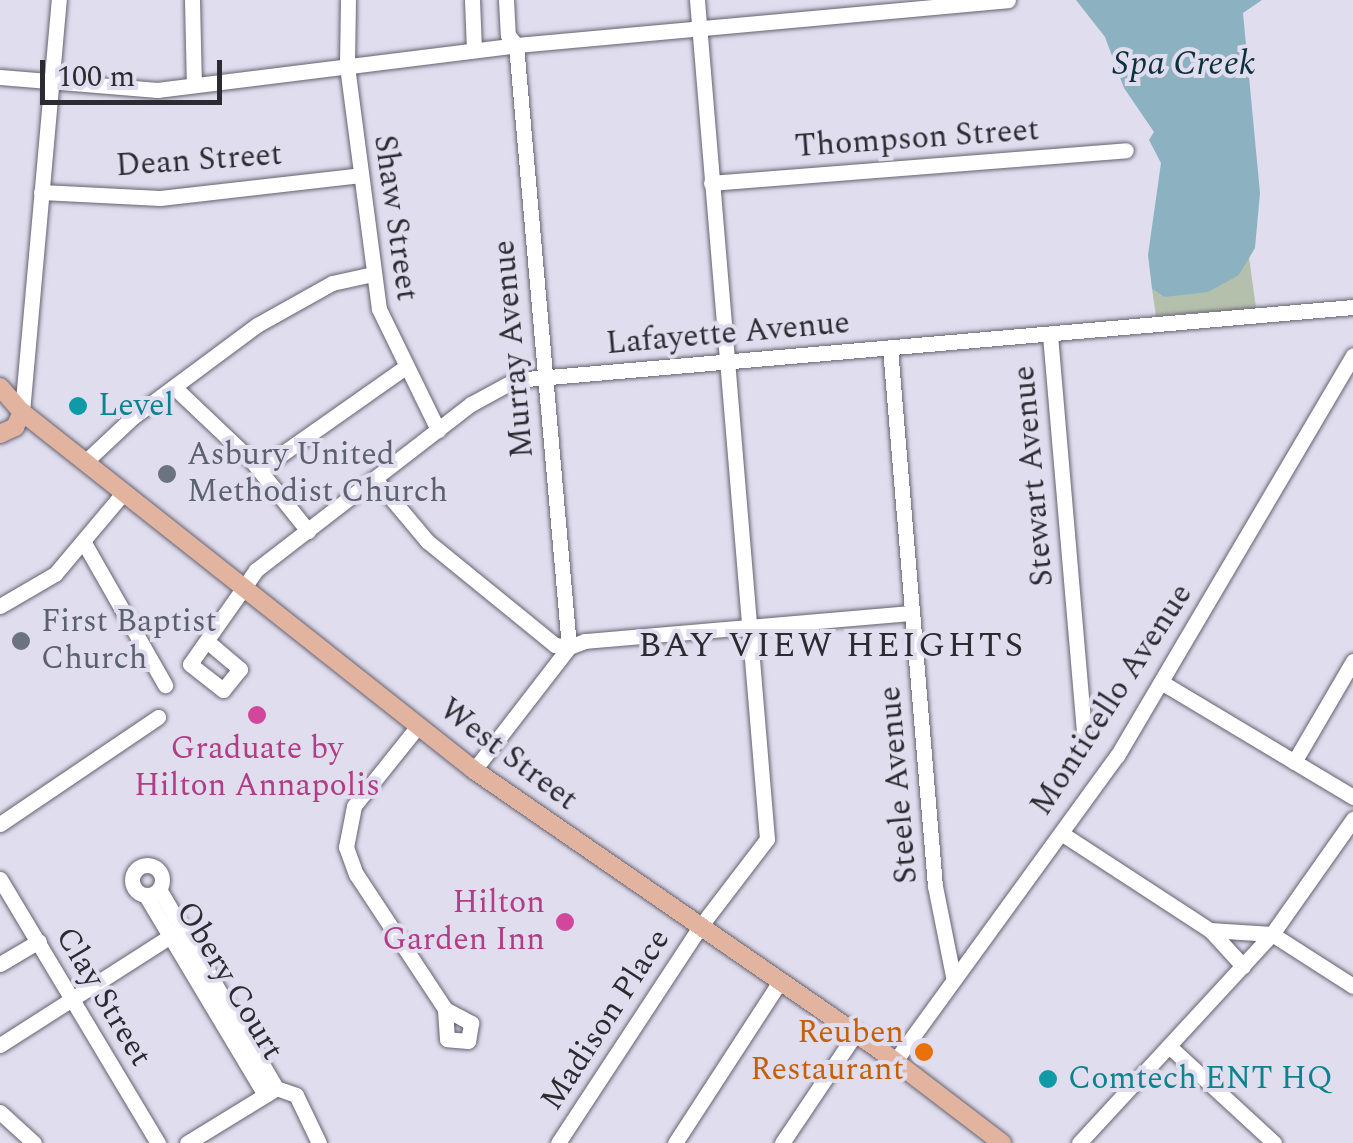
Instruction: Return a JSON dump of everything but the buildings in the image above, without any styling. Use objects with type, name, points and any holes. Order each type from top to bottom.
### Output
[{"type":"main road","name":"West Street","points":[[0,387],[22,412],[474,770],[895,1060],[1002,1143]]},
{"type":"main road","points":[[0,434],[15,427],[22,412]]},
{"type":"street","points":[[22,412],[59,0]]},
{"type":"street","points":[[192,0],[194,84]]},
{"type":"street","name":"Shaw Street","points":[[348,0],[347,66],[373,274],[384,327],[438,430]]},
{"type":"street","points":[[472,0],[474,50]]},
{"type":"street","name":"Murray Avenue","points":[[506,0],[508,35],[516,45],[570,648]]},
{"type":"street","name":"Madison Place","points":[[558,1143],[700,928],[767,839],[697,0]]},
{"type":"street","points":[[0,77],[52,86],[125,91],[516,45],[700,29],[867,6],[1008,0]]},
{"type":"street","name":"Thompson Street","points":[[711,182],[1126,150]]},
{"type":"street","name":"Dean Street","points":[[42,192],[160,198],[361,175]]},
{"type":"street","points":[[85,462],[174,386],[257,324],[332,283],[373,274]]},
{"type":"street","name":"Lafayette Avenue","points":[[208,642],[256,570],[500,387],[544,377],[1353,307]]},
{"type":"street","name":"Stewart Avenue","points":[[1050,335],[1084,732]]},
{"type":"street","name":"Steele Avenue","points":[[890,348],[935,886],[953,976]]},
{"type":"street","name":"Monticello Avenue","points":[[895,1060],[1061,833],[1161,682],[1346,383],[1353,355]]},
{"type":"street","points":[[259,470],[404,368]]},
{"type":"street","points":[[174,386],[259,470],[308,530]]},
{"type":"street","points":[[376,480],[427,541],[555,645],[570,648]]},
{"type":"street","points":[[0,606],[54,574],[124,492]]},
{"type":"street","points":[[83,542],[165,685]]},
{"type":"street","points":[[474,770],[570,648],[595,638],[912,614]]},
{"type":"street","points":[[1294,762],[1353,661]]},
{"type":"street","points":[[1161,682],[1353,797]]},
{"type":"street","points":[[0,824],[158,716]]},
{"type":"street","points":[[418,726],[354,806],[346,847],[356,874],[444,1010]]},
{"type":"street","points":[[1080,1143],[1272,934],[1353,819]]},
{"type":"street","points":[[1061,833],[1210,930],[1242,966]]},
{"type":"street","name":"Clay Street","points":[[0,879],[158,1143]]},
{"type":"street","name":"Obery Court","points":[[153,892],[270,1092],[296,1096],[319,1143]]},
{"type":"street","points":[[1210,930],[1272,934],[1353,986]]},
{"type":"street","points":[[0,1045],[177,933]]},
{"type":"street","points":[[0,964],[39,941]]},
{"type":"street","points":[[675,1143],[779,983]]},
{"type":"street","points":[[782,1143],[856,1033]]},
{"type":"street","points":[[1169,1046],[1274,1143]]},
{"type":"street","points":[[187,1143],[270,1092]]},
{"type":"street","points":[[0,1112],[34,1143]]},
{"type":"green space","points":[[1249,257],[1256,308],[1156,316],[1152,289],[1164,297],[1239,275]]},
{"type":"water","name":"Spa Creek","points":[[1076,0],[1262,0],[1243,13],[1260,193],[1255,248],[1239,275],[1208,292],[1164,297],[1152,289],[1148,255],[1161,163],[1149,140],[1154,132],[1124,88],[1105,37]]},
{"type":"place","name":"Level","points":[[78,406]]},
{"type":"place","name":"Asbury United Methodist Church","points":[[167,474]]},
{"type":"place","name":"First Baptist Church","points":[[21,641]]},
{"type":"place","name":"Graduate by Hilton Annapolis","points":[[257,715]]},
{"type":"place","name":"Hilton Garden Inn","points":[[565,922]]},
{"type":"place","name":"Reuben Restaurant","points":[[924,1052]]},
{"type":"place","name":"Comtech ENT HQ","points":[[1048,1079]]},
{"type":"district","name":"BAY VIEW HEIGHTS","points":[[832,646]]}]
